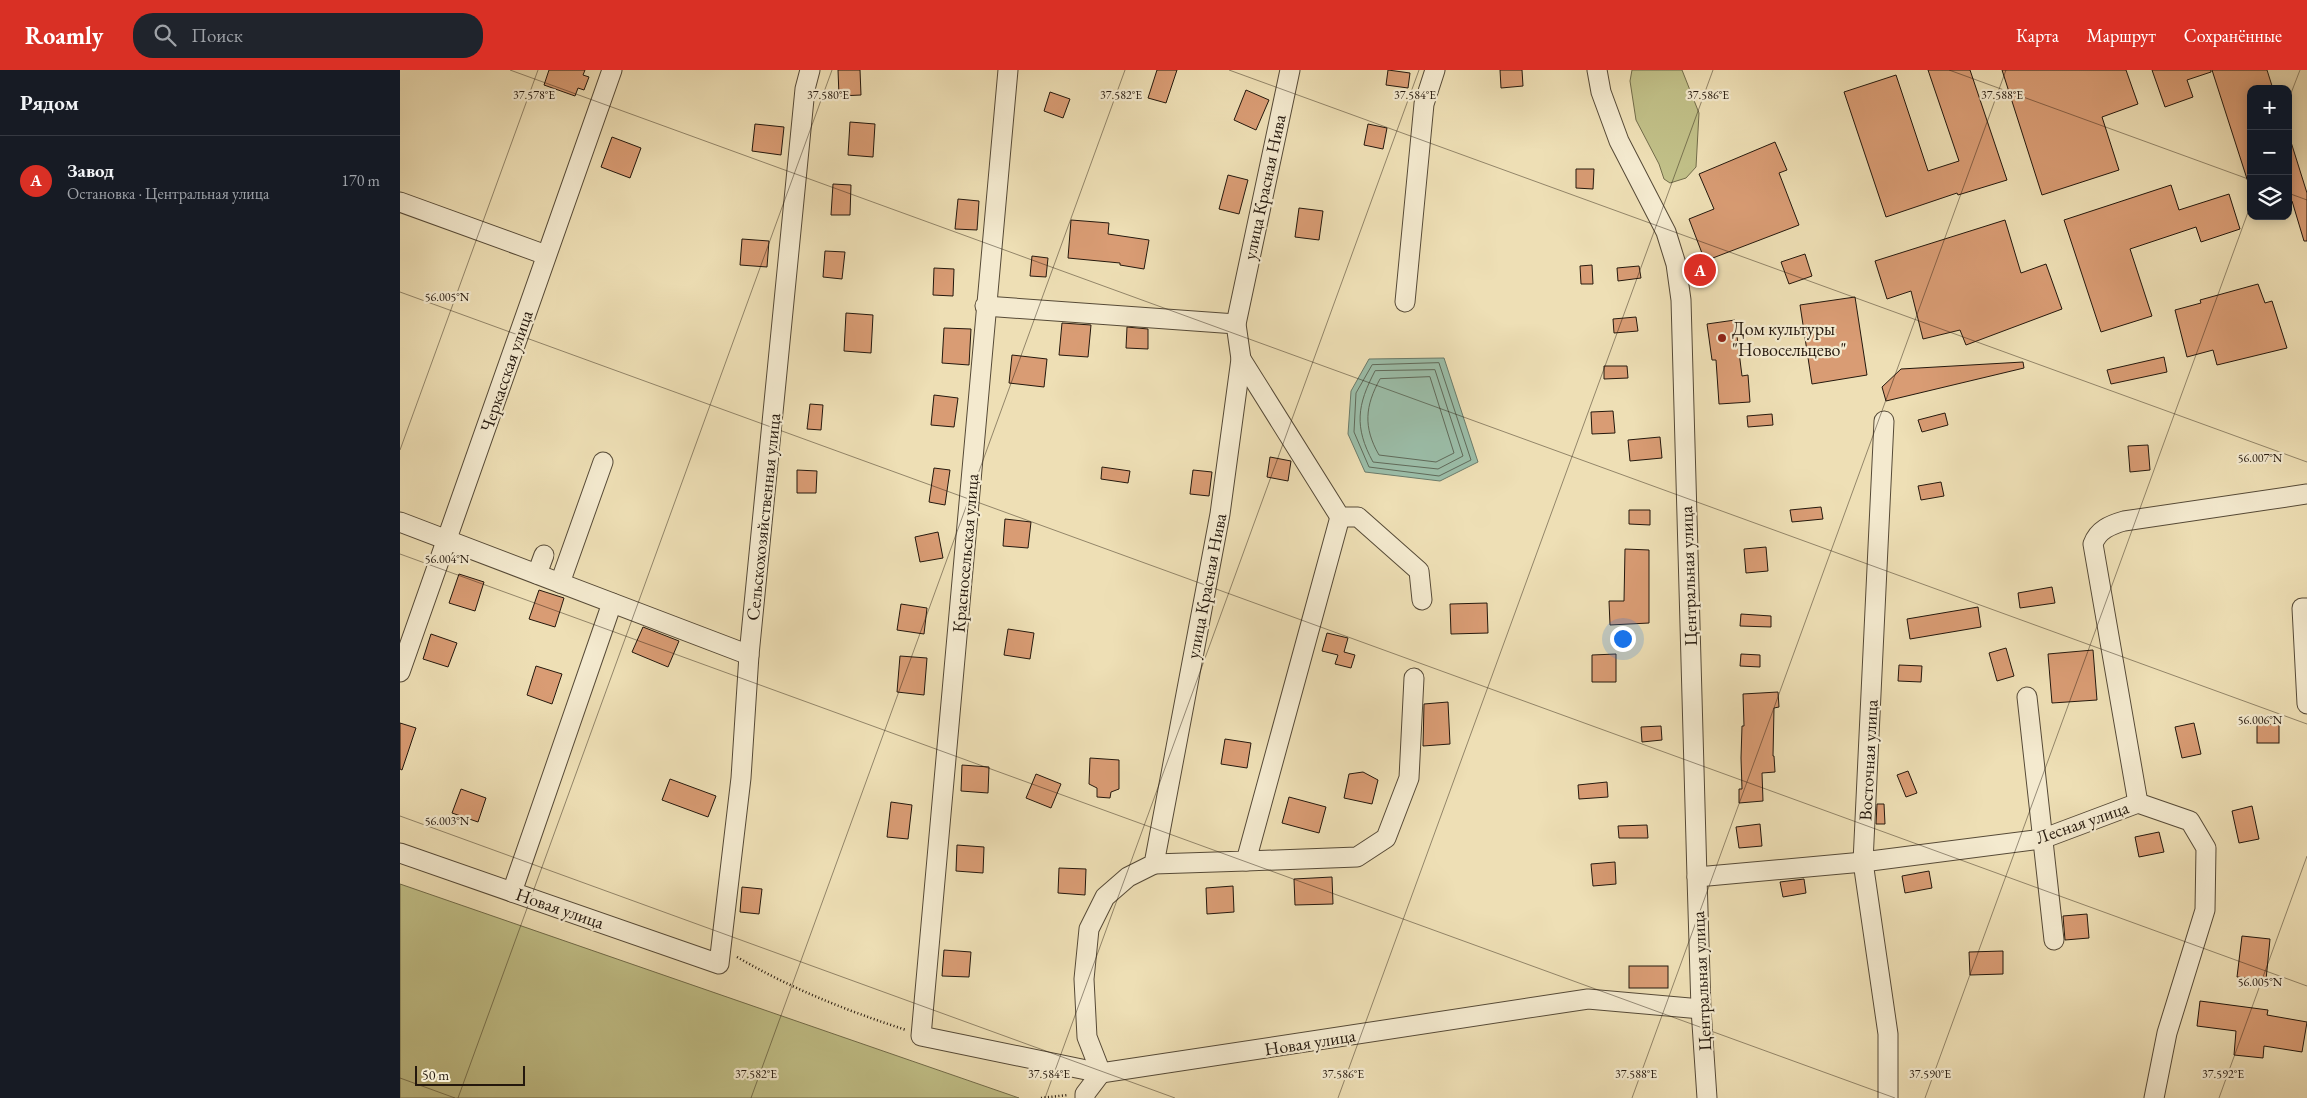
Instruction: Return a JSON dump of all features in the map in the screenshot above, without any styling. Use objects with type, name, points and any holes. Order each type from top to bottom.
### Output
[{"type":"street","name":"Черкасская улица","points":[[400,672],[612,70]]},
{"type":"street","name":"Сельскохозяйственная улица","points":[[720,957],[741,778],[749,655],[805,90],[810,70]]},
{"type":"street","name":"Красносельская улица","points":[[921,1036],[970,507],[985,306],[1008,70]]},
{"type":"street","name":"улица Красная Нива","points":[[1154,864],[1220,514],[1241,359],[1236,324],[1290,70]]},
{"type":"street","points":[[1405,302],[1424,104],[1435,70]]},
{"type":"street","name":"Центральная улица","points":[[1597,70],[1601,92],[1619,140],[1666,232],[1676,264],[1681,300],[1701,1009],[1707,1098]]},
{"type":"street","points":[[400,202],[546,256]]},
{"type":"street","points":[[985,306],[1236,324]]},
{"type":"street","points":[[1241,359],[1340,517],[1246,861]]},
{"type":"street","name":"Восточная улица","points":[[1884,421],[1863,862],[1888,1034],[1888,1098]]},
{"type":"street","points":[[560,583],[604,462]]},
{"type":"street","points":[[2138,803],[2093,544],[2095,539],[2105,528],[2124,521],[2307,494]]},
{"type":"street","points":[[1340,517],[1358,517],[1419,571],[1422,600]]},
{"type":"street","points":[[400,522],[749,655]]},
{"type":"street","points":[[537,574],[544,555]]},
{"type":"street","points":[[512,892],[612,603]]},
{"type":"street","points":[[2307,608],[2302,608],[2307,704]]},
{"type":"street","points":[[1085,1096],[1101,1073],[1087,1037],[1084,979],[1089,929],[1105,897],[1128,877],[1154,864],[1357,857],[1386,838],[1409,778],[1414,678]]},
{"type":"street","points":[[2027,698],[2054,940]]},
{"type":"street","name":"Лесная улица","points":[[1697,877],[1863,862],[2042,839],[2138,803],[2190,822],[2206,848],[2205,910],[2167,1033],[2154,1098]]},
{"type":"street","name":"Новая улица","points":[[400,853],[512,892],[720,957]]},
{"type":"street","name":"Новая улица","points":[[921,1036],[1101,1073],[1588,999],[1701,1009]]},
{"type":"path","points":[[720,957],[737,957],[777,980],[842,1009],[921,1036]]},
{"type":"path","points":[[1041,1098],[1085,1096]]},
{"type":"shaded area","points":[[1632,70],[1682,70],[1699,113],[1696,167],[1686,178],[1670,183],[1664,179],[1659,164],[1636,120],[1630,81]]},
{"type":"shaded area","points":[[400,884],[1019,1098],[400,1098]]},
{"type":"water","points":[[1444,358],[1478,462],[1440,481],[1365,472],[1348,434],[1351,391],[1369,359]]},
{"type":"building","points":[[549,70],[585,70],[583,75],[589,77],[584,90],[578,88],[575,96],[544,85]]},
{"type":"building","points":[[838,70],[860,70],[861,95],[839,96]]},
{"type":"building","points":[[1157,70],[1177,70],[1166,103],[1148,98]]},
{"type":"building","points":[[1388,70],[1410,73],[1408,88],[1386,85]]},
{"type":"building","points":[[1500,70],[1522,70],[1523,86],[1501,88]]},
{"type":"building","points":[[1928,70],[1970,70],[2007,180],[1958,195],[1957,193],[1886,217],[1844,92],[1896,75],[1928,171],[1959,161]]},
{"type":"building","points":[[2002,70],[2126,70],[2138,104],[2102,117],[2119,170],[2042,195]]},
{"type":"building","points":[[2152,70],[2211,70],[2211,72],[2187,80],[2193,97],[2165,107]]},
{"type":"building","points":[[2212,70],[2267,70],[2272,85],[2247,85],[2247,179]]},
{"type":"building","points":[[1246,90],[1269,100],[1256,130],[1234,120]]},
{"type":"building","points":[[1050,92],[1070,99],[1063,118],[1044,111]]},
{"type":"building","points":[[850,122],[875,124],[873,157],[848,155]]},
{"type":"building","points":[[755,124],[784,127],[781,155],[752,151]]},
{"type":"building","points":[[1368,124],[1387,128],[1383,149],[1364,145]]},
{"type":"building","points":[[612,137],[641,148],[630,178],[601,167]]},
{"type":"building","points":[[1775,142],[1787,170],[1779,173],[1799,225],[1705,261],[1689,219],[1714,209],[1699,174]]},
{"type":"building","points":[[2292,145],[2307,193],[2307,241],[2304,241],[2292,201]]},
{"type":"building","points":[[1576,169],[1594,169],[1593,189],[1576,188]]},
{"type":"building","points":[[1228,175],[1248,180],[1239,214],[1219,209]]},
{"type":"building","points":[[833,184],[851,185],[850,215],[831,215]]},
{"type":"building","points":[[2171,185],[2179,210],[2229,194],[2240,229],[2201,242],[2196,227],[2130,249],[2152,316],[2101,332],[2064,220]]},
{"type":"building","points":[[958,199],[979,201],[977,230],[955,229]]},
{"type":"building","points":[[1299,208],[1323,211],[1319,240],[1295,237]]},
{"type":"building","points":[[1071,220],[1109,223],[1108,234],[1149,240],[1144,269],[1120,265],[1120,263],[1068,258]]},
{"type":"building","points":[[2005,220],[2021,273],[2046,264],[2062,309],[1966,345],[1960,330],[1923,339],[1911,291],[1887,299],[1875,261]]},
{"type":"building","points":[[742,239],[769,241],[767,267],[740,265]]},
{"type":"building","points":[[825,251],[845,252],[842,279],[823,277]]},
{"type":"building","points":[[1805,254],[1812,276],[1789,284],[1781,262]]},
{"type":"building","points":[[1032,256],[1048,258],[1046,277],[1030,276]]},
{"type":"building","points":[[1592,265],[1593,284],[1581,284],[1580,266]]},
{"type":"building","points":[[1639,266],[1641,278],[1618,281],[1617,268]]},
{"type":"building","points":[[934,268],[954,269],[953,296],[933,295]]},
{"type":"building","points":[[2258,284],[2265,303],[2272,301],[2287,348],[2217,365],[2213,350],[2187,357],[2175,310],[2201,303],[2200,300]]},
{"type":"building","points":[[1855,297],[1867,375],[1812,384],[1800,305]]},
{"type":"building","points":[[846,313],[873,315],[871,353],[844,351]]},
{"type":"building","points":[[1636,317],[1638,331],[1614,333],[1613,319]]},
{"type":"building","points":[[1735,320],[1742,376],[1748,375],[1750,402],[1719,404],[1716,360],[1712,360],[1707,324]]},
{"type":"building","points":[[1062,323],[1091,325],[1088,357],[1059,355]]},
{"type":"building","points":[[1127,327],[1148,329],[1148,349],[1126,348]]},
{"type":"building","points":[[944,328],[971,329],[969,365],[942,363]]},
{"type":"building","points":[[1012,355],[1047,359],[1044,387],[1009,383]]},
{"type":"building","points":[[2164,357],[2167,372],[2111,384],[2107,370]]},
{"type":"building","points":[[2023,362],[2024,368],[1886,401],[1882,387],[1901,369]]},
{"type":"building","points":[[1604,366],[1627,366],[1628,378],[1604,379]]},
{"type":"building","points":[[934,395],[958,398],[954,427],[931,425]]},
{"type":"building","points":[[810,404],[823,405],[821,430],[807,429]]},
{"type":"building","points":[[1613,411],[1615,433],[1592,434],[1591,412]]},
{"type":"building","points":[[1945,413],[1948,425],[1922,432],[1918,420]]},
{"type":"building","points":[[1772,414],[1773,425],[1748,427],[1747,416]]},
{"type":"building","points":[[1660,437],[1662,458],[1630,461],[1628,440]]},
{"type":"building","points":[[2148,445],[2150,470],[2130,472],[2128,446]]},
{"type":"building","points":[[1270,457],[1291,461],[1288,481],[1267,477]]},
{"type":"building","points":[[1102,467],[1130,471],[1128,483],[1101,479]]},
{"type":"building","points":[[934,468],[950,470],[945,505],[929,502]]},
{"type":"building","points":[[797,470],[817,471],[816,493],[797,493]]},
{"type":"building","points":[[1193,470],[1212,472],[1209,496],[1190,494]]},
{"type":"building","points":[[1941,482],[1944,496],[1921,500],[1918,486]]},
{"type":"building","points":[[1821,507],[1823,519],[1792,522],[1790,510]]},
{"type":"building","points":[[1629,510],[1650,510],[1650,525],[1629,524]]},
{"type":"building","points":[[1005,519],[1031,522],[1028,548],[1003,546]]},
{"type":"building","points":[[938,532],[943,558],[920,562],[915,537]]},
{"type":"building","points":[[1766,547],[1768,571],[1746,573],[1744,549]]},
{"type":"building","points":[[1625,549],[1649,550],[1649,623],[1610,625],[1609,601],[1624,601]]},
{"type":"building","points":[[459,574],[484,582],[475,611],[449,603]]},
{"type":"building","points":[[2052,587],[2055,603],[2020,608],[2018,593]]},
{"type":"building","points":[[539,590],[564,598],[555,627],[529,619]]},
{"type":"building","points":[[1487,603],[1488,633],[1451,634],[1450,604]]},
{"type":"building","points":[[901,604],[927,608],[924,634],[897,630]]},
{"type":"building","points":[[1978,607],[1981,627],[1910,639],[1907,619]]},
{"type":"building","points":[[1741,614],[1771,616],[1771,627],[1740,626]]},
{"type":"building","points":[[643,627],[679,641],[668,667],[632,652]]},
{"type":"building","points":[[1008,629],[1034,633],[1030,659],[1004,655]]},
{"type":"building","points":[[1327,633],[1348,638],[1344,652],[1355,655],[1351,668],[1335,664],[1338,655],[1322,651]]},
{"type":"building","points":[[431,634],[457,643],[448,667],[423,659]]},
{"type":"building","points":[[2006,648],[2014,676],[1997,681],[1989,653]]},
{"type":"building","points":[[2093,650],[2097,700],[2052,703],[2048,654]]},
{"type":"building","points":[[1616,654],[1616,682],[1592,682],[1592,655]]},
{"type":"building","points":[[1741,654],[1760,655],[1760,667],[1740,666]]},
{"type":"building","points":[[900,656],[927,658],[924,695],[897,692]]},
{"type":"building","points":[[1899,665],[1922,666],[1921,682],[1898,681]]},
{"type":"building","points":[[536,666],[562,674],[552,704],[527,695]]},
{"type":"building","points":[[1778,692],[1779,707],[1774,708],[1773,756],[1775,772],[1762,773],[1763,801],[1739,803],[1739,789],[1742,789],[1743,694]]},
{"type":"building","points":[[1448,702],[1450,744],[1423,746],[1424,704]]},
{"type":"building","points":[[400,723],[416,728],[402,770],[400,769]]},
{"type":"building","points":[[2194,723],[2201,754],[2182,758],[2175,727]]},
{"type":"building","points":[[2257,724],[2279,724],[2279,743],[2257,743]]},
{"type":"building","points":[[1661,726],[1662,740],[1642,742],[1641,727]]},
{"type":"building","points":[[1225,739],[1251,743],[1247,768],[1221,764]]},
{"type":"building","points":[[1090,758],[1119,760],[1119,789],[1111,792],[1110,798],[1097,797],[1097,788],[1089,784]]},
{"type":"building","points":[[962,765],[989,767],[988,793],[961,791]]},
{"type":"building","points":[[1908,771],[1917,793],[1906,797],[1897,775]]},
{"type":"building","points":[[1363,772],[1378,780],[1372,804],[1344,798],[1349,774]]},
{"type":"building","points":[[1036,774],[1061,784],[1051,808],[1026,798]]},
{"type":"building","points":[[670,779],[716,796],[708,817],[662,800]]},
{"type":"building","points":[[1607,782],[1608,797],[1579,799],[1578,785]]},
{"type":"building","points":[[461,789],[486,798],[478,822],[452,813]]},
{"type":"building","points":[[1289,797],[1326,807],[1319,833],[1282,823]]},
{"type":"building","points":[[891,802],[912,805],[908,839],[887,837]]},
{"type":"building","points":[[1877,804],[1884,804],[1885,824],[1876,824]]},
{"type":"building","points":[[2252,806],[2259,839],[2239,843],[2232,811]]},
{"type":"building","points":[[1760,824],[1762,846],[1739,848],[1736,827]]},
{"type":"building","points":[[1647,825],[1648,838],[1619,838],[1618,826]]},
{"type":"building","points":[[2159,832],[2164,852],[2139,857],[2135,837]]},
{"type":"building","points":[[957,845],[984,847],[983,873],[956,871]]},
{"type":"building","points":[[1615,862],[1616,884],[1593,886],[1591,864]]},
{"type":"building","points":[[1059,868],[1086,869],[1085,895],[1058,893]]},
{"type":"building","points":[[1929,871],[1932,888],[1905,893],[1902,876]]},
{"type":"building","points":[[1332,877],[1333,904],[1295,905],[1294,879]]},
{"type":"building","points":[[1804,879],[1806,893],[1783,897],[1780,882]]},
{"type":"building","points":[[1233,886],[1234,912],[1207,914],[1206,888]]},
{"type":"building","points":[[742,887],[762,889],[759,914],[740,912]]},
{"type":"building","points":[[2087,914],[2089,938],[2065,940],[2063,916]]},
{"type":"building","points":[[2242,936],[2270,939],[2266,980],[2237,977]]},
{"type":"building","points":[[944,950],[971,952],[969,977],[942,976]]},
{"type":"building","points":[[2003,951],[2003,974],[1970,975],[1969,952]]},
{"type":"building","points":[[1629,966],[1668,966],[1668,988],[1629,988]]},
{"type":"building","points":[[2200,1001],[2268,1010],[2267,1015],[2307,1022],[2302,1052],[2264,1046],[2263,1058],[2234,1055],[2236,1031],[2197,1026]]},
{"type":"place","name":"Завод","points":[[1700,270]]},
{"type":"place","name":"Дом культуры \"Новосельцево\"","points":[[1722,338]]}]
